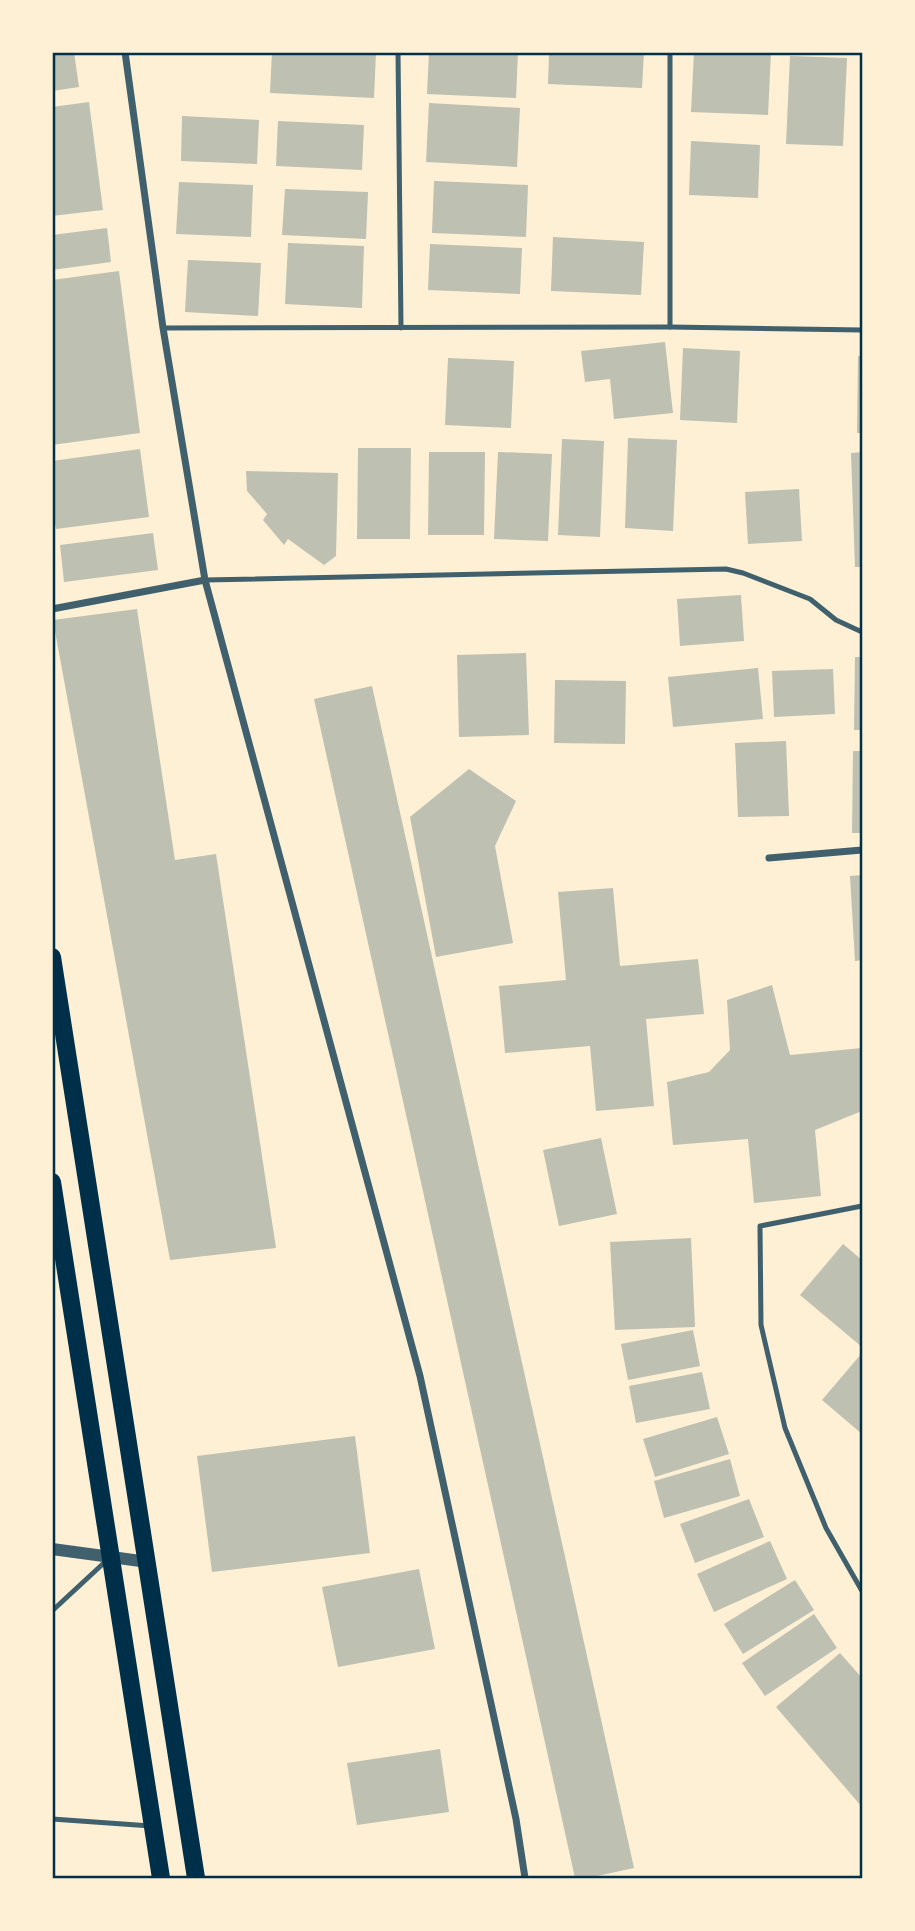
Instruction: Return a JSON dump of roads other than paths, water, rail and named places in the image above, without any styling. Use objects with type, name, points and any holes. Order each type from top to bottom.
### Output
[{"type":"main road","points":[[52,957],[196,1878]]},
{"type":"main road","points":[[52,1182],[161,1878]]},
{"type":"street","points":[[125,52],[163,328],[205,580],[420,1376],[516,1819],[524,1878]]},
{"type":"street","points":[[52,609],[205,580]]},
{"type":"street","points":[[769,858],[863,850]]},
{"type":"street","points":[[52,1549],[148,1562]]},
{"type":"lane","points":[[398,52],[401,328]]},
{"type":"lane","points":[[670,52],[670,327]]},
{"type":"lane","points":[[163,328],[670,327],[863,330]]},
{"type":"lane","points":[[205,580],[726,569],[810,599],[836,620],[863,632]]},
{"type":"lane","points":[[863,1206],[760,1226],[761,1325],[785,1428],[826,1528],[863,1591]]},
{"type":"lane","points":[[52,1611],[111,1557]]},
{"type":"lane","points":[[52,1819],[153,1826]]}]
